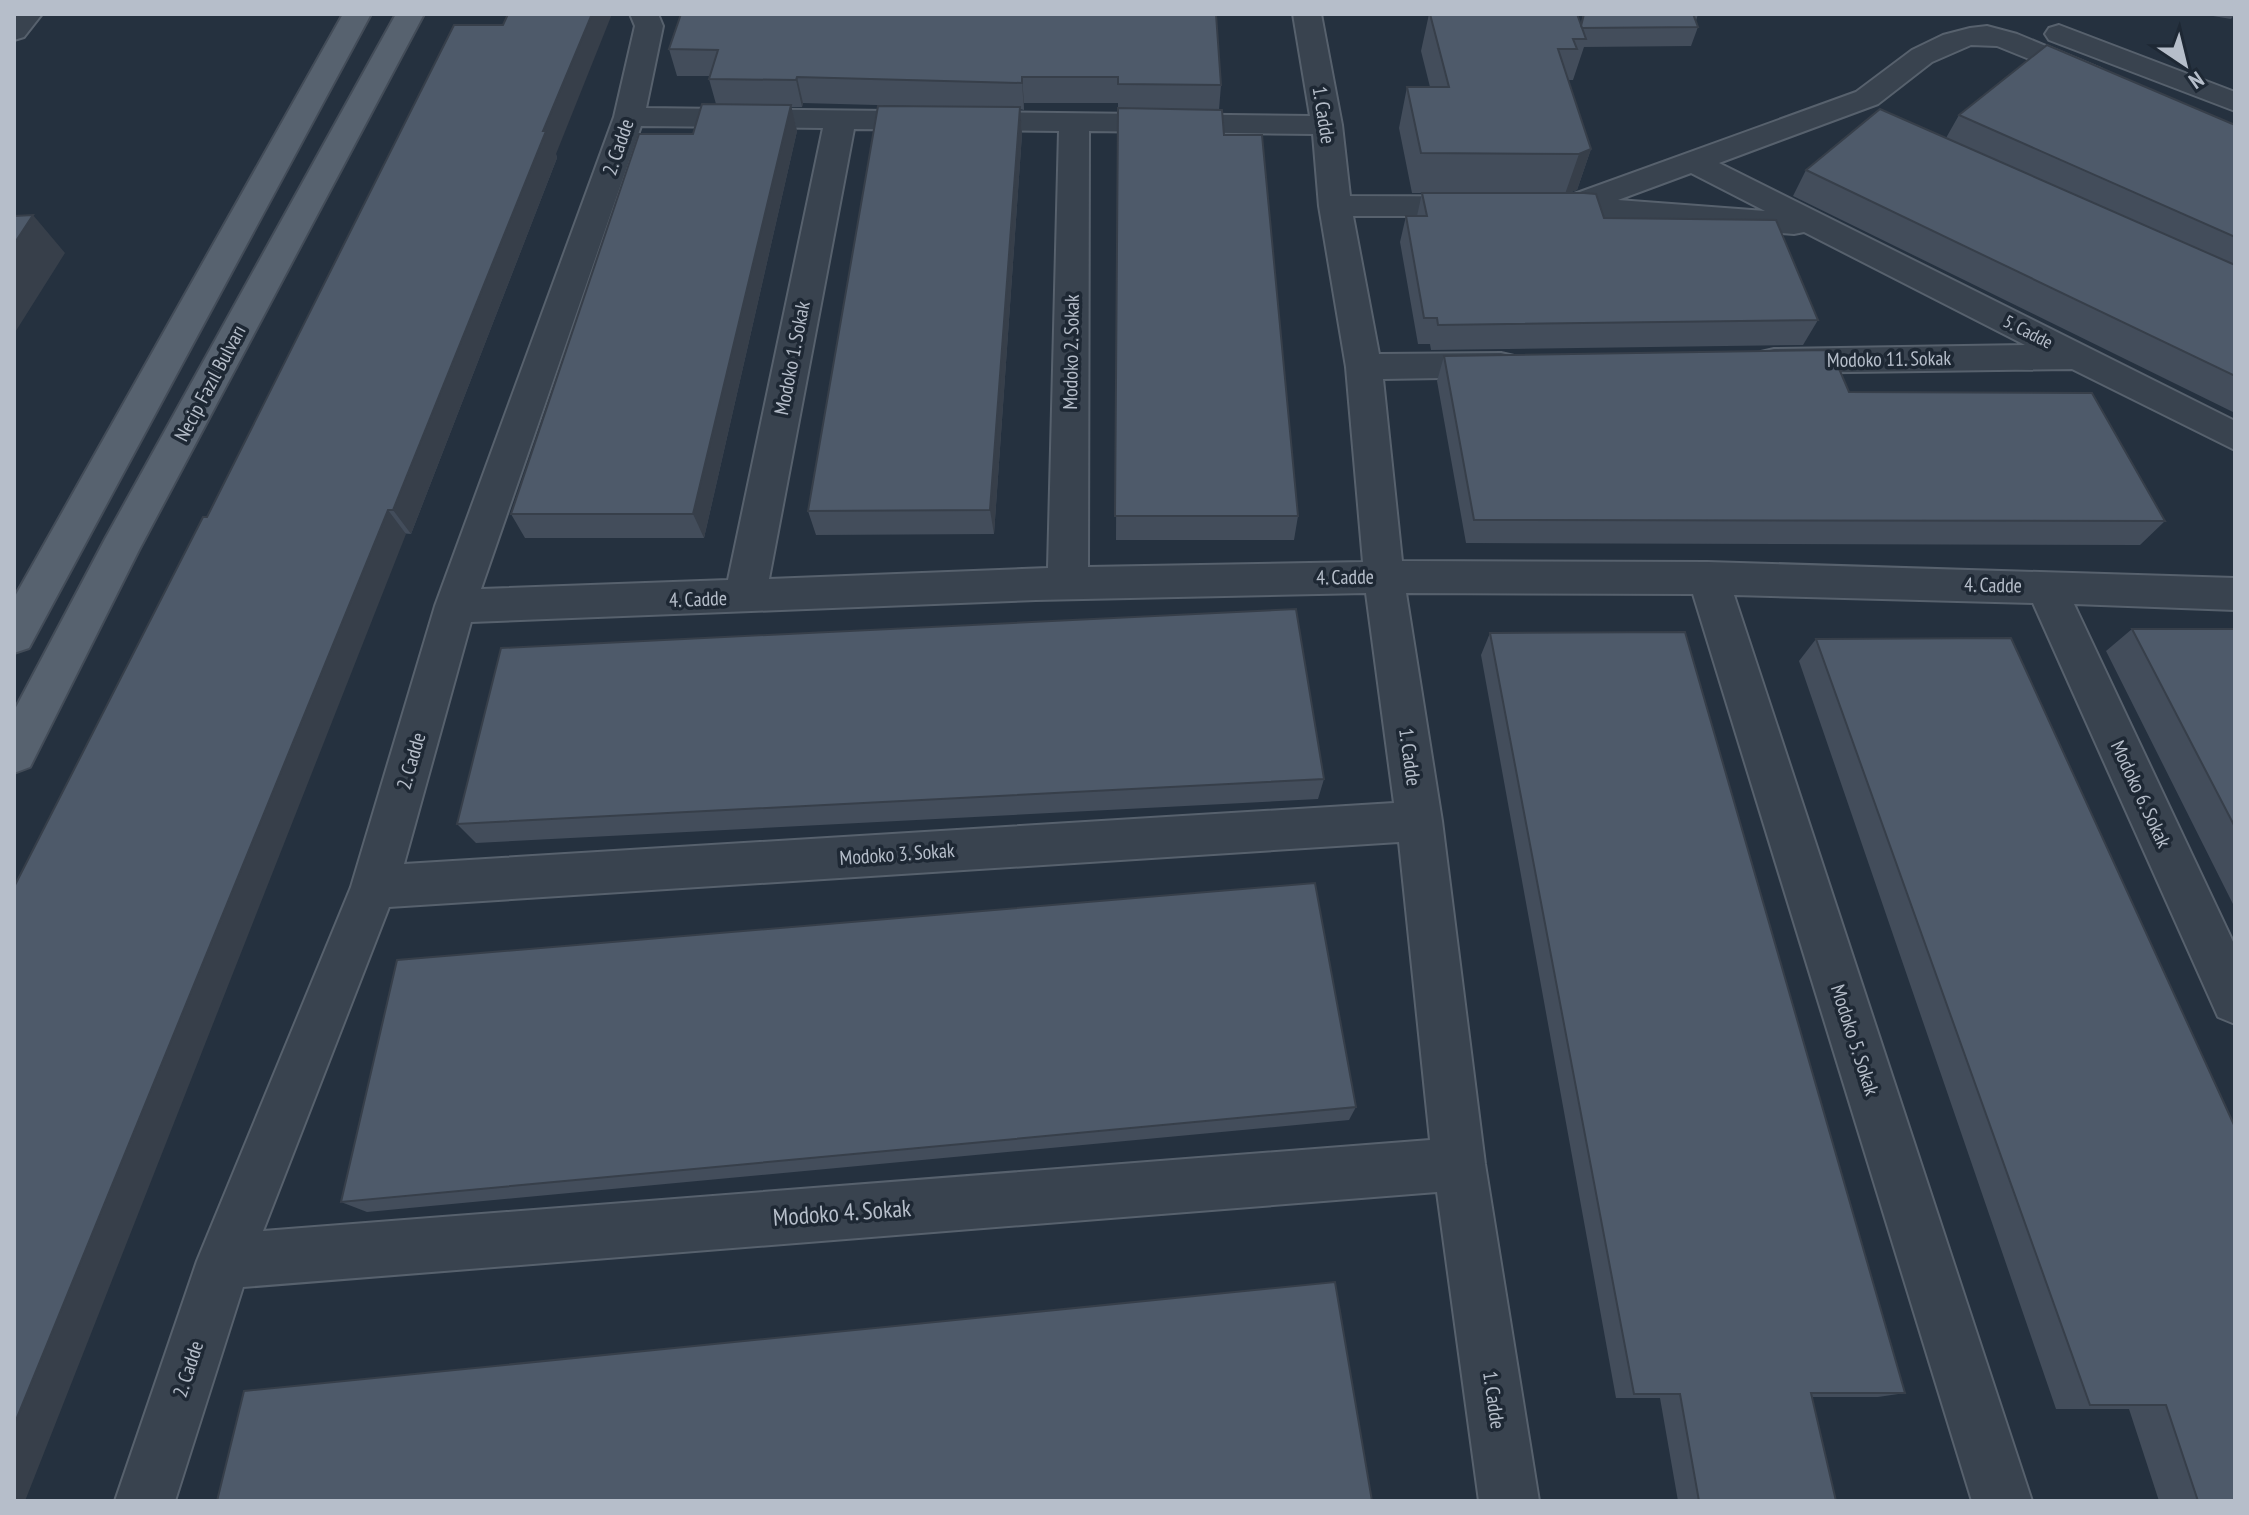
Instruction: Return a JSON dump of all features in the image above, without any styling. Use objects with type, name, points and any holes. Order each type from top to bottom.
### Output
[{"type":"main road","points":[[14,636],[357,14]]},
{"type":"main road","name":"Necip Fazıl Bulvarı","points":[[14,754],[119,550],[410,14]]},
{"type":"street","points":[[14,31],[28,14]]},
{"type":"street","name":"2. Cadde","points":[[145,1501],[224,1261],[374,887],[455,606],[629,117],[649,26],[644,14]]},
{"type":"street","name":"1. Cadde","points":[[1307,14],[1327,125],[1335,206],[1364,367],[1384,577],[1419,821],[1459,1164],[1509,1501]]},
{"type":"street","points":[[2000,14],[2094,46],[2235,102]]},
{"type":"street","points":[[2094,14],[2094,46]]},
{"type":"street","points":[[1569,207],[1867,98],[1903,69],[1948,43],[1988,34],[2235,131]]},
{"type":"street","points":[[1839,109],[1882,128]]},
{"type":"street","points":[[629,117],[1327,125]]},
{"type":"street","name":"Modoko 1. Sokak","points":[[745,597],[840,120]]},
{"type":"street","name":"Modoko 2. Sokak","points":[[1068,582],[1074,122]]},
{"type":"street","name":"5. Cadde","points":[[1695,163],[2235,437]]},
{"type":"street","name":"5. Cadde","points":[[1335,206],[1569,207],[1821,226]]},
{"type":"street","name":"Modoko 11. Sokak","points":[[1745,361],[2078,357]]},
{"type":"street","points":[[1364,367],[1538,364]]},
{"type":"street","name":"4. Cadde","points":[[455,606],[1068,582],[1384,577],[1708,578],[2235,594]]},
{"type":"street","name":"Modoko 5. Sokak","points":[[1708,578],[2002,1501]]},
{"type":"street","name":"Modoko 6. Sokak","points":[[2046,587],[2235,1000]]},
{"type":"street","name":"Modoko 3. Sokak","points":[[374,887],[1419,821]]},
{"type":"street","name":"Modoko 4. Sokak","points":[[224,1261],[1459,1164]]},
{"type":"building","points":[[508,14],[592,14],[393,510],[388,510],[14,1425],[14,887],[203,517],[207,517],[454,25],[503,25]]},
{"type":"building","points":[[681,14],[1216,14],[1221,85],[1118,84],[1118,77],[1022,77],[1022,83],[797,77],[796,80],[709,79],[718,50],[669,49]]},
{"type":"building","points":[[1430,14],[1577,14],[1586,39],[1573,39],[1577,49],[1558,49],[1591,149],[1579,154],[1421,153],[1407,87],[1449,87]]},
{"type":"building","points":[[1584,14],[1693,14],[1698,27],[1582,28]]},
{"type":"building","points":[[2047,45],[2235,125],[2235,237],[1959,115]]},
{"type":"building","points":[[702,104],[791,105],[693,514],[511,514],[639,134],[693,134]]},
{"type":"building","points":[[878,106],[1020,107],[990,510],[808,511]]},
{"type":"building","points":[[1118,108],[1222,110],[1224,135],[1262,135],[1298,516],[1115,516]]},
{"type":"building","points":[[1880,109],[2235,265],[2235,376],[1806,170]]},
{"type":"building","points":[[1422,193],[1584,193],[1596,194],[1604,218],[1776,220],[1818,320],[1438,325],[1437,318],[1424,318],[1406,216],[1427,216]]},
{"type":"building","points":[[33,215],[14,244],[14,216]]},
{"type":"building","points":[[1831,350],[1849,392],[2092,393],[2165,521],[1474,520],[1444,356]]},
{"type":"building","points":[[1296,609],[1324,779],[457,824],[501,648]]},
{"type":"building","points":[[2132,629],[2235,629],[2235,827]]},
{"type":"building","points":[[1685,632],[1905,1393],[1811,1393],[1836,1501],[1699,1501],[1680,1394],[1634,1394],[1490,633]]},
{"type":"building","points":[[2011,638],[2235,1127],[2235,1501],[2198,1501],[2166,1405],[2090,1405],[1816,639]]},
{"type":"building","points":[[1315,883],[1356,1107],[341,1202],[397,960]]},
{"type":"building","points":[[1335,1282],[1372,1501],[217,1501],[244,1391]]}]
